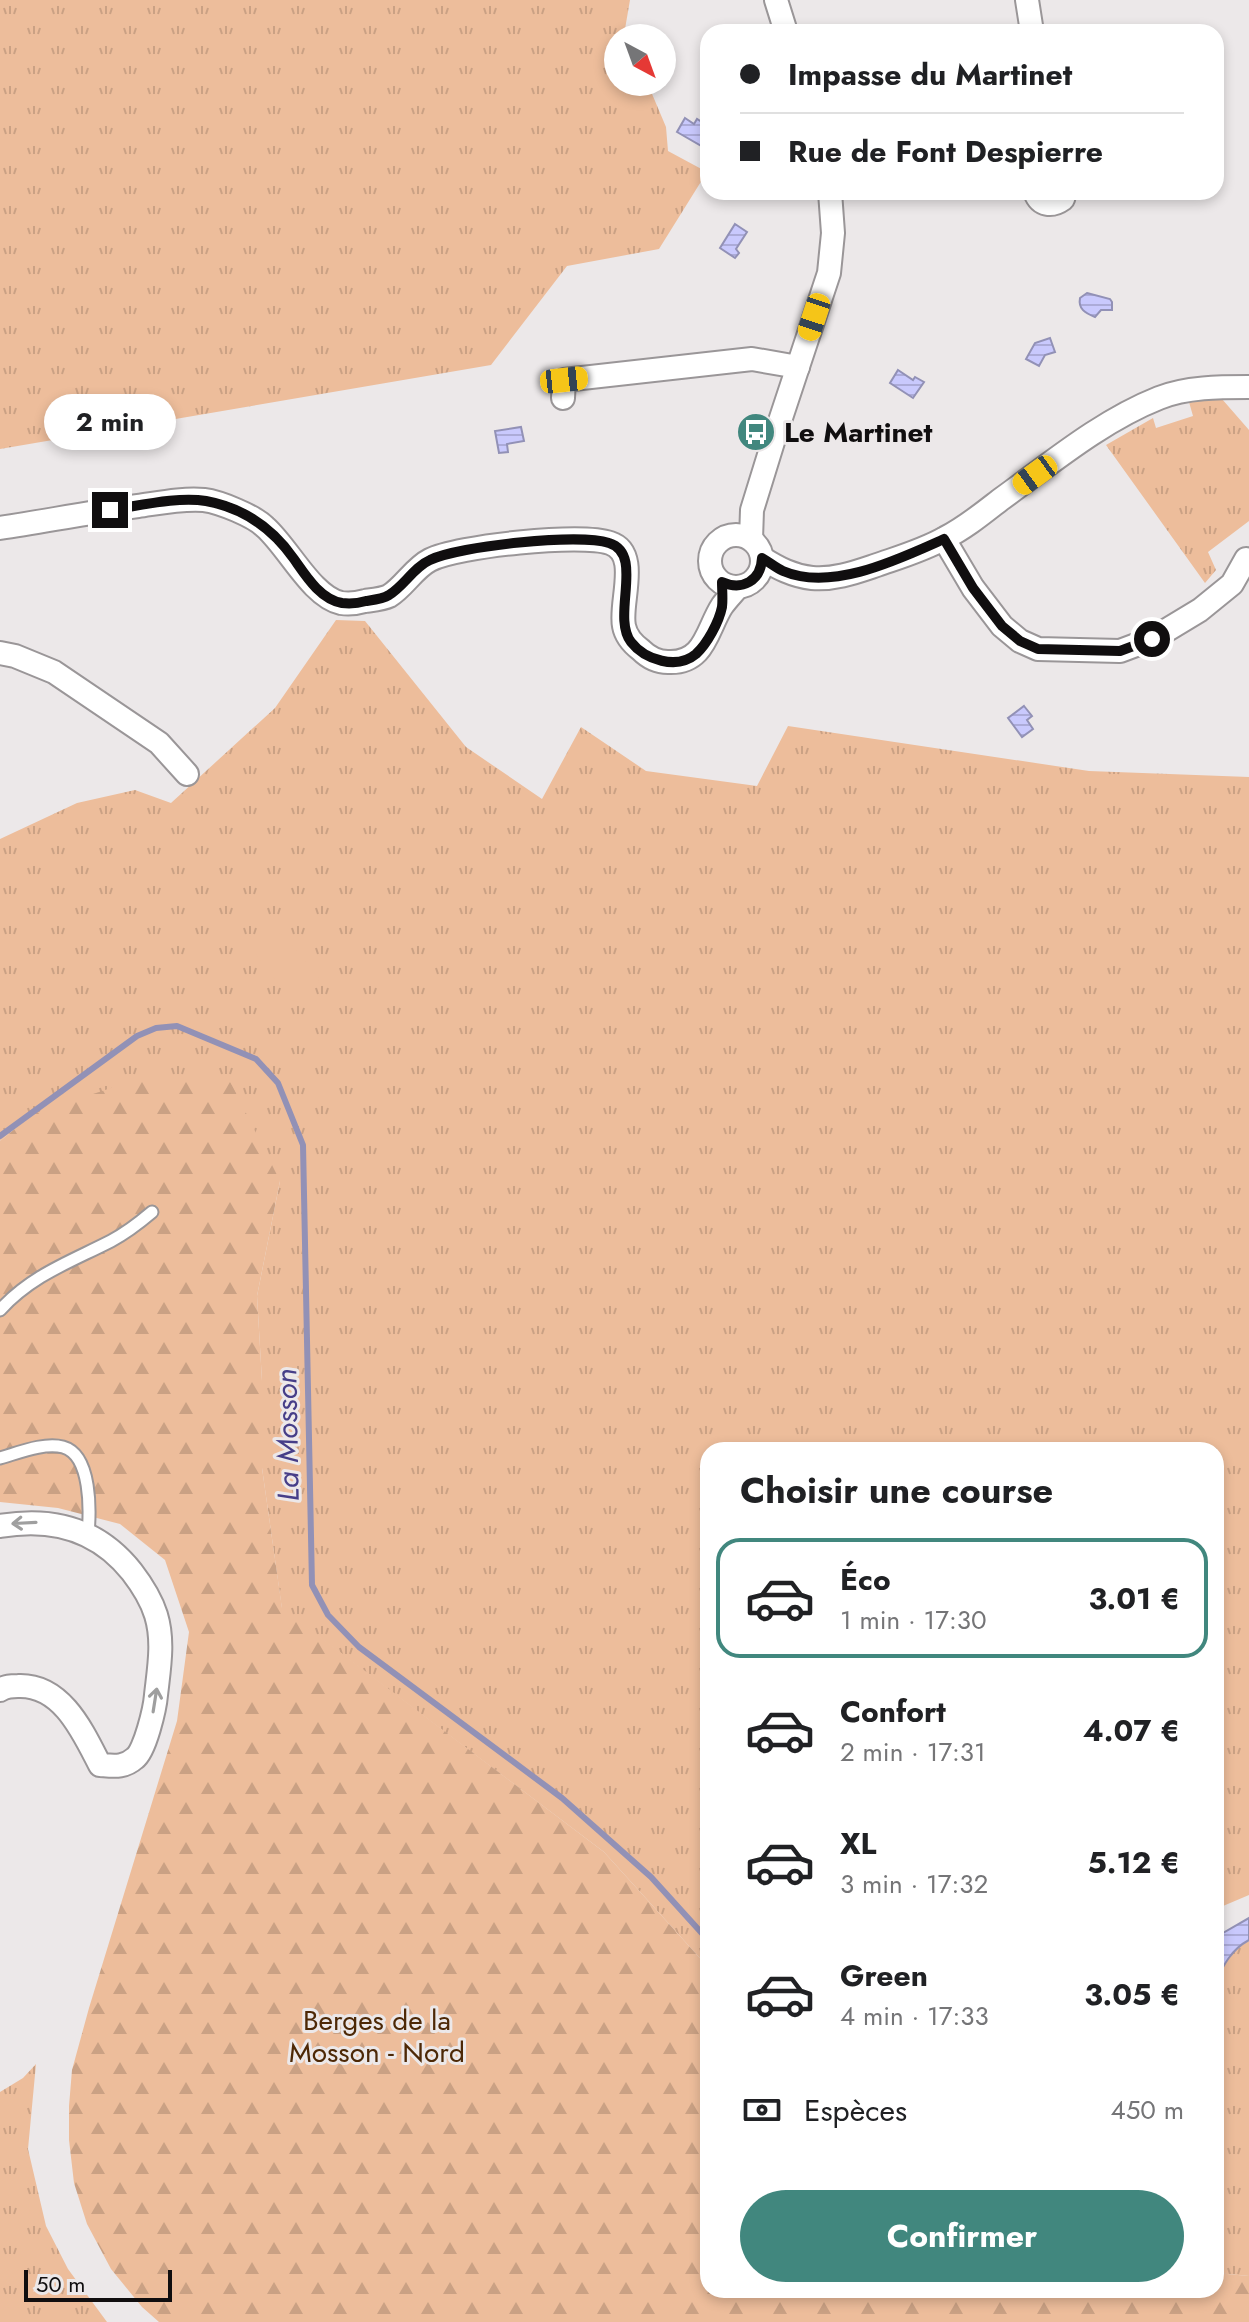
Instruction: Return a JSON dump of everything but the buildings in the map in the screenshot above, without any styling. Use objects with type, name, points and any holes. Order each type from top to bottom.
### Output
[{"type":"street","points":[[776,0],[784,24]]},
{"type":"street","points":[[1027,0],[1031,24]]},
{"type":"street","points":[[831,200],[833,233],[829,273],[752,510],[752,551],[753,580],[730,584],[712,570],[712,554],[721,540],[752,551],[783,571],[810,578],[854,573],[944,539],[1128,412],[1161,397],[1189,390],[1249,387]]},
{"type":"street","points":[[1038,200],[1046,205],[1061,200]]},
{"type":"street","points":[[563,398],[564,380],[752,359],[798,367]]},
{"type":"street","points":[[0,528],[174,501],[205,500],[263,524],[284,546],[312,585],[341,603],[388,596],[427,561],[444,554],[512,544],[594,539],[613,544],[623,553],[627,575],[624,629],[631,642],[646,655],[669,662],[695,655],[709,636],[730,584]]},
{"type":"street","points":[[944,539],[973,588],[1002,626],[1020,641],[1038,649],[1120,651],[1152,639],[1200,610],[1232,584],[1246,559]]},
{"type":"street","points":[[0,653],[54,672],[159,743],[187,774]]},
{"type":"street","points":[[0,1526],[23,1522],[52,1523],[88,1534],[119,1556],[145,1589],[156,1615],[161,1645],[155,1706],[138,1757],[122,1767],[100,1765],[78,1722],[59,1701],[31,1685],[5,1686],[0,1690]]},
{"type":"lane","points":[[0,1310],[30,1283],[53,1268],[112,1241],[152,1212]]},
{"type":"lane","points":[[0,1458],[48,1446],[65,1447],[74,1454],[89,1490],[88,1534]]},
{"type":"green space","points":[[0,0],[630,0],[626,24],[604,24],[604,96],[653,96],[666,127],[668,151],[700,168],[700,183],[659,249],[567,266],[491,365],[0,449]]},
{"type":"green space","points":[[1222,399],[1249,430],[1249,521],[1208,552],[1216,570],[1205,583],[1106,445],[1153,418],[1156,428],[1193,416],[1189,402]]},
{"type":"green space","points":[[336,620],[365,621],[466,747],[542,799],[581,727],[646,771],[757,786],[788,726],[1089,771],[1249,777],[1249,1895],[1224,1906],[1224,1442],[700,1442],[700,1958],[604,1852],[282,1609],[262,1468],[262,1381],[257,1296],[280,1181],[33,1114],[0,1141],[0,839],[77,803],[135,790],[171,803],[275,708]]},
{"type":"green space","points":[[277,933],[284,935],[319,978],[318,984],[299,1002],[291,1000],[257,956],[256,951]]},
{"type":"green space","name":"Berges de la Mosson - Nord","points":[[135,1080],[230,1081],[280,1181],[257,1296],[262,1381],[262,1468],[282,1608],[604,1852],[700,1958],[700,2298],[1224,2298],[1224,2274],[1249,2276],[1249,2322],[159,2322],[142,2307],[111,2269],[87,2224],[74,2183],[69,2106],[72,2070],[89,2008],[177,1721],[189,1632],[165,1560],[120,1524],[58,1508],[0,1502],[0,1141],[33,1114]]},
{"type":"green space","points":[[1249,1941],[1249,2276],[1224,2274],[1224,1966],[1238,1948]]},
{"type":"green space","points":[[36,2064],[28,2149],[46,2226],[68,2269],[107,2322],[0,2322],[0,2092],[23,2078]]},
{"type":"water","points":[[685,118],[694,124],[697,119],[700,121],[700,145],[677,132]]},
{"type":"water","points":[[735,224],[747,232],[736,249],[739,253],[735,258],[720,248]]},
{"type":"water","points":[[1087,293],[1110,299],[1112,310],[1101,310],[1095,317],[1085,312],[1081,308],[1080,298]]},
{"type":"water","points":[[1050,338],[1055,352],[1045,355],[1039,366],[1026,359],[1035,343]]},
{"type":"water","points":[[898,370],[913,380],[915,377],[924,382],[913,398],[890,383]]},
{"type":"water","points":[[521,427],[524,441],[507,444],[508,452],[499,453],[495,431]]},
{"type":"water","points":[[1024,706],[1032,716],[1027,720],[1033,729],[1022,737],[1008,718]]},
{"type":"water","points":[[1249,1918],[1249,1940],[1238,1948],[1224,1967],[1224,1932]]},
{"type":"waterway","name":"La Mosson","points":[[0,1136],[137,1036],[156,1028],[177,1026],[256,1059],[278,1083],[303,1145],[312,1585],[328,1615],[359,1647],[562,1798],[651,1877],[700,1931]]},
{"type":"place","name":"Le Martinet","points":[[756,432]]},
{"type":"route","points":[[110,510],[205,500],[237,512],[263,524],[284,546],[312,585],[341,603],[388,596],[427,561],[444,554],[556,540],[594,539],[613,544],[623,553],[627,575],[624,629],[631,642],[658,661],[680,661],[695,655],[709,636],[722,607],[722,582],[729,586],[746,585],[759,573],[762,558],[783,571],[810,578],[830,578],[854,573],[944,539],[973,588],[1002,626],[1020,641],[1038,649],[1120,651],[1152,639]]}]
